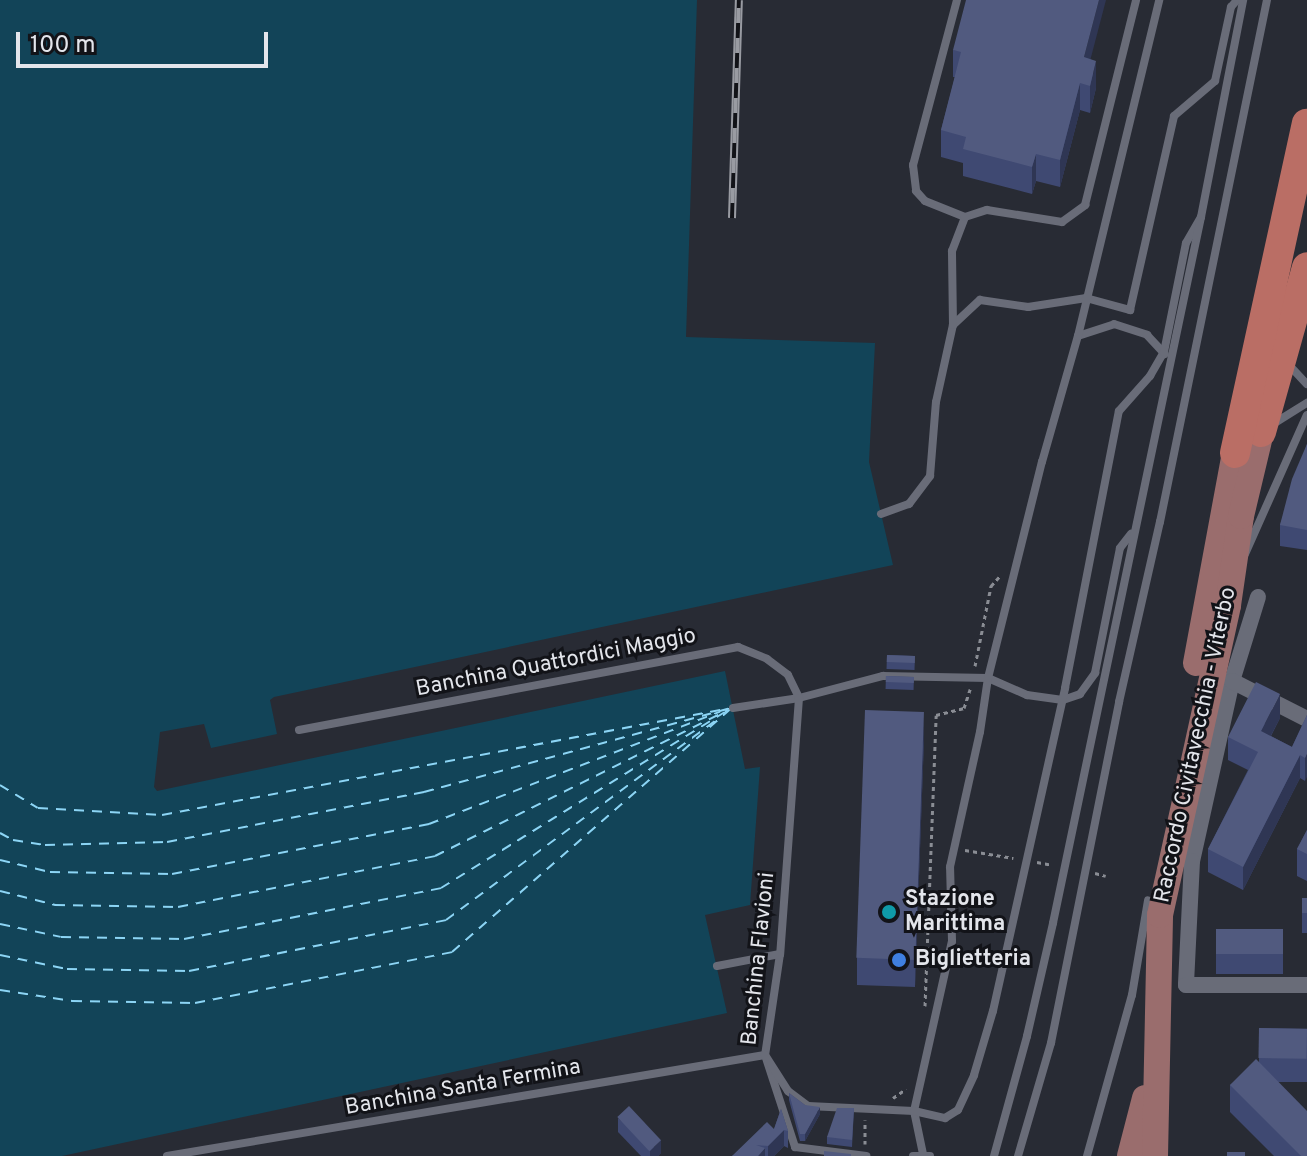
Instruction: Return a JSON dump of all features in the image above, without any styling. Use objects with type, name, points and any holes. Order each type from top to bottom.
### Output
[{"type":"highway","points":[[1235,453],[1307,124]]},
{"type":"highway","points":[[1261,432],[1307,267]]},
{"type":"main road","name":"Raccordo Civitavecchia - Viterbo","points":[[1155,1156],[1160,915],[1261,432]]},
{"type":"main road","name":"Raccordo Civitavecchia - Viterbo","points":[[1130,1156],[1144,1110],[1146,1088],[1148,900],[1235,453]]},
{"type":"street","points":[[1258,597],[1232,681],[1192,861],[1186,985],[1307,985]]},
{"type":"street","points":[[1232,681],[1307,719]]},
{"type":"lane","points":[[957,0],[913,165],[916,191],[925,201],[965,217],[987,210],[1062,222],[1085,205],[1136,0]]},
{"type":"lane","points":[[922,1155],[914,1111],[952,941],[950,867],[980,732],[988,678],[1042,462],[1078,336],[1159,0]]},
{"type":"lane","points":[[953,325],[980,300],[1028,307],[1086,298],[1130,310],[1174,116],[1215,81],[1231,7],[1240,0]]},
{"type":"lane","points":[[992,1156],[998,1145],[1053,923],[1201,217],[1240,0]]},
{"type":"lane","points":[[1018,1156],[1051,1043],[1267,0]]},
{"type":"lane","points":[[881,514],[909,504],[930,476],[936,402],[953,325],[952,251],[965,217]]},
{"type":"lane","points":[[765,1055],[788,1091],[808,1106],[914,1111],[945,1118],[958,1110],[974,1075],[993,1011],[1063,700],[1119,411],[1150,376],[1164,352],[1186,243],[1201,217]]},
{"type":"lane","points":[[1078,336],[1114,324],[1147,335],[1170,362]]},
{"type":"lane","points":[[1282,348],[1291,371],[1307,384]]},
{"type":"lane","points":[[1235,453],[1261,432],[1307,403]]},
{"type":"lane","points":[[1232,575],[1259,528],[1307,415]]},
{"type":"lane","points":[[733,708],[799,698],[883,676],[988,678],[1027,695],[1063,700],[1080,694],[1095,673],[1120,548],[1134,531]]},
{"type":"lane","name":"Banchina Quattordici Maggio","points":[[299,730],[738,647],[767,659],[788,675],[799,698]]},
{"type":"lane","name":"Banchina Flavioni","points":[[799,698],[780,954],[765,1055],[795,1147],[866,1156]]},
{"type":"lane","points":[[1087,1156],[1132,995],[1148,900]]},
{"type":"lane","points":[[717,966],[780,954]]},
{"type":"lane","name":"Banchina Santa Fermina","points":[[167,1156],[765,1055]]},
{"type":"water","points":[[0,0],[697,0],[686,337],[875,343],[869,462],[893,565],[274,697],[270,700],[277,734],[211,748],[204,724],[160,732],[154,787],[157,791],[725,671],[745,769],[760,767],[750,905],[705,915],[727,1013],[62,1156],[0,1156]]},
{"type":"building","points":[[966,0],[1099,0],[1084,57],[1096,61],[1090,86],[1080,83],[1060,160],[1036,154],[1032,167],[963,149],[966,137],[941,130],[961,52],[953,50]]},
{"type":"building","points":[[1307,444],[1307,530],[1280,525],[1292,479]]},
{"type":"building","points":[[887,655],[915,656],[915,663],[887,662]]},
{"type":"building","points":[[886,676],[914,677],[914,683],[886,682]]},
{"type":"building","points":[[1256,682],[1280,694],[1261,731],[1292,747],[1307,715],[1307,754],[1305,758],[1300,755],[1243,867],[1208,849],[1258,752],[1228,737]]},
{"type":"building","name":"Stazione Marittima","points":[[865,710],[924,712],[915,960],[856,958]]},
{"type":"building","points":[[1307,830],[1307,854],[1297,849]]},
{"type":"building","points":[[1302,898],[1307,898],[1307,913],[1302,913]]},
{"type":"building","points":[[1216,929],[1283,929],[1283,954],[1216,954]]},
{"type":"building","points":[[1259,1028],[1307,1029],[1306,1059],[1258,1058]]},
{"type":"building","points":[[1256,1059],[1307,1111],[1307,1156],[1301,1156],[1230,1085]]},
{"type":"building","points":[[789,1093],[805,1105],[820,1107],[805,1134],[800,1134]]},
{"type":"building","points":[[629,1106],[661,1140],[649,1151],[617,1117]]},
{"type":"building","points":[[837,1108],[854,1108],[852,1140],[827,1137]]},
{"type":"building","points":[[781,1109],[788,1131],[784,1130],[768,1146],[756,1145],[765,1148],[758,1156],[732,1156],[767,1122],[774,1129]]},
{"type":"building","points":[[824,1151],[851,1154],[851,1156],[824,1156]]},
{"type":"building","points":[[1227,1152],[1245,1152],[1245,1156],[1227,1156]]},
{"type":"ferry route","points":[[0,833],[13,840],[45,845],[167,842],[424,792],[731,708]]},
{"type":"ferry route","points":[[0,990],[72,1001],[195,1003],[452,952],[732,708]]},
{"type":"ferry route","points":[[0,785],[38,808],[162,815],[720,710]]},
{"type":"ferry route","points":[[0,891],[55,905],[178,907],[435,856],[728,710]]},
{"type":"ferry route","points":[[0,860],[50,872],[172,874],[429,824],[720,712]]},
{"type":"ferry route","points":[[0,924],[61,937],[184,939],[441,888],[725,712]]},
{"type":"ferry route","points":[[0,955],[67,969],[189,971],[446,920],[719,718]]},
{"type":"railway","points":[[732,218],[739,0]]},
{"type":"place","name":"Stazione Marittima","points":[[889,912]]},
{"type":"place","name":"Biglietteria","points":[[899,960]]}]
